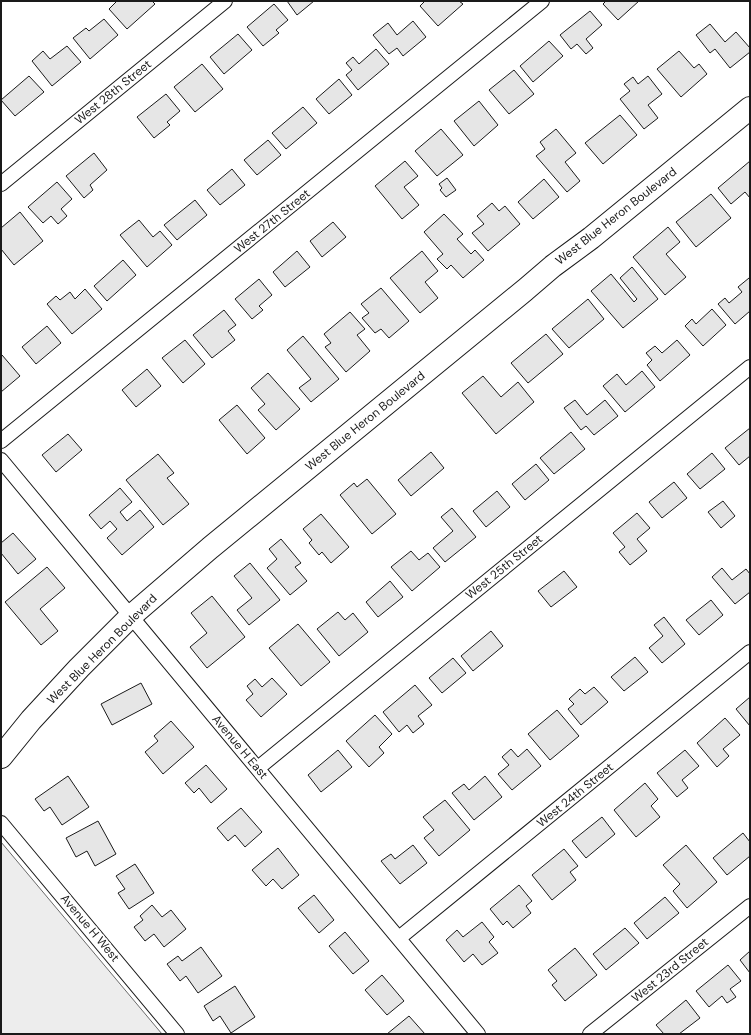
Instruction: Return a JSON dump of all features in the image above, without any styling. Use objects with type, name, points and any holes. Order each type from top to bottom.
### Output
[{"type":"main road","name":"West Blue Heron Boulevard","points":[[1,757],[31,720],[79,668],[131,616],[210,548],[553,266],[591,238],[750,108]]},
{"type":"street","name":"West 28th Street","points":[[1,184],[225,1]]},
{"type":"street","name":"West 27th Street","points":[[1,441],[542,1]]},
{"type":"street","name":"West 25th Street","points":[[258,768],[750,367]]},
{"type":"street","name":"Avenue H East","points":[[1,460],[478,1034]]},
{"type":"street","name":"West 24th Street","points":[[399,938],[750,652]]},
{"type":"street","name":"Avenue H West","points":[[1,823],[177,1034]]},
{"type":"street","name":"West 23rd Street","points":[[590,1034],[750,906]]},
{"type":"shaded area","points":[[1,842],[162,1034],[1,1034]]},
{"type":"building","points":[[117,1],[152,1],[155,4],[127,29],[109,9]]},
{"type":"building","points":[[287,1],[314,1],[297,15]]},
{"type":"building","points":[[425,1],[459,1],[463,4],[438,26],[420,6]]},
{"type":"building","points":[[606,1],[639,1],[618,20],[603,4]]},
{"type":"building","points":[[274,4],[288,20],[276,30],[279,33],[263,46],[247,27]]},
{"type":"building","points":[[590,11],[602,25],[586,39],[593,48],[586,54],[577,44],[571,49],[560,35]]},
{"type":"building","points":[[104,19],[118,35],[90,59],[73,38],[86,28],[89,31]]},
{"type":"building","points":[[413,21],[426,37],[403,56],[397,48],[389,54],[373,35],[388,23],[397,35]]},
{"type":"building","points":[[710,24],[725,42],[736,32],[750,48],[750,52],[730,68],[715,49],[710,53],[696,35]]},
{"type":"building","points":[[238,34],[252,50],[224,74],[210,57]]},
{"type":"building","points":[[549,41],[563,56],[533,82],[520,66]]},
{"type":"building","points":[[67,46],[81,62],[52,86],[32,61],[43,51],[50,59]]},
{"type":"building","points":[[376,49],[389,64],[358,90],[346,75],[352,70],[346,63],[353,57],[359,64]]},
{"type":"building","points":[[679,51],[694,68],[699,64],[707,74],[681,97],[657,69]]},
{"type":"building","points":[[202,64],[223,89],[195,112],[174,87]]},
{"type":"building","points":[[514,70],[534,94],[509,114],[489,90]]},
{"type":"building","points":[[29,76],[44,92],[15,116],[1,100]]},
{"type":"building","points":[[648,76],[662,94],[648,105],[658,118],[644,129],[620,99],[630,91],[624,84],[633,77],[638,84]]},
{"type":"building","points":[[339,79],[352,95],[329,114],[316,99]]},
{"type":"building","points":[[166,94],[180,111],[167,122],[170,125],[154,138],[137,117]]},
{"type":"building","points":[[479,101],[498,125],[474,146],[454,121]]},
{"type":"building","points":[[303,107],[317,123],[286,149],[272,133]]},
{"type":"building","points":[[620,115],[637,135],[603,164],[585,143]]},
{"type":"building","points":[[441,129],[463,155],[437,176],[415,151]]},
{"type":"building","points":[[556,129],[576,153],[565,162],[580,181],[567,192],[536,156],[545,149],[540,142]]},
{"type":"building","points":[[268,140],[281,155],[257,175],[244,160]]},
{"type":"building","points":[[94,153],[107,170],[90,185],[93,190],[84,198],[66,176]]},
{"type":"building","points":[[405,161],[418,176],[404,187],[419,205],[402,219],[375,186]]},
{"type":"building","points":[[750,161],[750,198],[745,192],[731,204],[718,188]]},
{"type":"building","points":[[232,169],[245,185],[220,205],[207,190]]},
{"type":"building","points":[[447,178],[456,190],[446,197],[440,190],[442,188],[439,184]]},
{"type":"building","points":[[544,179],[559,197],[533,219],[518,202]]},
{"type":"building","points":[[57,182],[72,199],[61,209],[67,216],[58,224],[51,216],[43,223],[28,207]]},
{"type":"building","points":[[711,194],[731,218],[696,247],[676,222]]},
{"type":"building","points":[[195,200],[207,215],[177,240],[164,225]]},
{"type":"building","points":[[492,203],[499,211],[505,206],[520,224],[488,251],[472,233],[484,224],[477,216]]},
{"type":"building","points":[[20,212],[43,241],[14,265],[1,249],[1,228]]},
{"type":"building","points":[[444,214],[463,234],[457,239],[471,254],[475,250],[484,260],[463,278],[451,265],[447,269],[437,259],[443,254],[424,232]]},
{"type":"building","points":[[139,220],[153,237],[160,231],[172,245],[147,267],[120,235]]},
{"type":"building","points":[[333,222],[346,237],[322,257],[310,241]]},
{"type":"building","points":[[668,227],[680,242],[666,254],[686,277],[665,295],[633,257]]},
{"type":"building","points":[[297,251],[310,267],[285,287],[273,272]]},
{"type":"building","points":[[422,251],[438,271],[425,282],[438,298],[420,313],[390,278]]},
{"type":"building","points":[[123,260],[136,275],[107,301],[94,286]]},
{"type":"building","points":[[632,267],[658,299],[623,328],[591,291],[611,274],[634,302],[637,299],[620,278]]},
{"type":"building","points":[[749,278],[750,311],[735,324],[718,304],[725,298],[729,303],[742,292],[738,287]]},
{"type":"building","points":[[259,279],[272,295],[259,306],[263,310],[252,319],[235,299]]},
{"type":"building","points":[[381,288],[409,321],[389,338],[381,329],[375,333],[362,318],[369,313],[361,304]]},
{"type":"building","points":[[85,289],[102,309],[72,334],[47,304],[56,296],[60,300],[70,292],[75,299]]},
{"type":"building","points":[[588,299],[604,319],[569,348],[552,329]]},
{"type":"building","points":[[712,309],[726,325],[703,346],[685,326],[692,319],[696,324]]},
{"type":"building","points":[[224,310],[236,325],[228,331],[235,340],[212,358],[193,335]]},
{"type":"building","points":[[350,312],[365,329],[357,335],[370,351],[346,372],[325,347],[331,343],[324,334]]},
{"type":"building","points":[[47,326],[61,343],[36,364],[22,347]]},
{"type":"building","points":[[546,334],[563,354],[528,383],[511,363]]},
{"type":"building","points":[[303,336],[339,379],[311,402],[299,388],[311,379],[287,350]]},
{"type":"building","points":[[185,340],[205,364],[183,383],[162,358]]},
{"type":"building","points":[[677,340],[690,355],[660,381],[647,365],[652,360],[646,353],[655,346],[662,353]]},
{"type":"building","points":[[2,355],[20,376],[1,392],[1,356]]},
{"type":"building","points":[[147,369],[161,386],[136,407],[122,390]]},
{"type":"building","points":[[642,371],[655,387],[625,412],[603,386],[617,374],[626,385]]},
{"type":"building","points":[[268,373],[300,409],[276,430],[258,410],[265,404],[251,388]]},
{"type":"building","points":[[483,376],[501,397],[518,382],[534,402],[496,434],[462,393]]},
{"type":"building","points":[[575,400],[587,415],[605,400],[618,416],[594,435],[586,426],[581,430],[564,408]]},
{"type":"building","points":[[237,405],[265,438],[247,454],[219,420]]},
{"type":"building","points":[[750,428],[750,456],[739,465],[725,448]]},
{"type":"building","points":[[571,432],[585,449],[554,474],[540,458]]},
{"type":"building","points":[[68,434],[82,450],[56,472],[42,455]]},
{"type":"building","points":[[431,452],[444,468],[411,496],[398,480]]},
{"type":"building","points":[[712,453],[725,469],[700,489],[687,474]]},
{"type":"building","points":[[158,454],[174,473],[167,478],[189,504],[163,525],[126,480]]},
{"type":"building","points":[[536,464],[549,480],[525,500],[512,484]]},
{"type":"building","points":[[367,479],[396,514],[372,534],[340,495],[354,483],[357,487]]},
{"type":"building","points":[[674,482],[687,498],[662,518],[649,502]]},
{"type":"building","points":[[120,488],[132,502],[120,512],[127,521],[140,510],[154,527],[122,555],[107,538],[117,529],[110,521],[101,529],[89,515]]},
{"type":"building","points":[[497,491],[510,507],[486,527],[473,511]]},
{"type":"building","points":[[723,501],[735,516],[721,528],[708,512]]},
{"type":"building","points":[[452,508],[476,537],[445,562],[433,548],[453,531],[441,517]]},
{"type":"building","points":[[637,513],[650,528],[637,539],[647,551],[630,565],[619,552],[625,547],[613,533]]},
{"type":"building","points":[[321,514],[349,547],[331,563],[322,552],[319,555],[309,543],[312,540],[303,529]]},
{"type":"building","points":[[13,533],[36,559],[18,574],[1,553],[1,543]]},
{"type":"building","points":[[281,539],[301,563],[295,567],[307,581],[290,595],[267,568],[277,559],[269,549]]},
{"type":"building","points":[[411,551],[419,560],[428,553],[440,567],[412,591],[391,567]]},
{"type":"building","points":[[250,563],[280,600],[249,625],[237,610],[252,598],[234,576]]},
{"type":"building","points":[[47,567],[65,588],[40,609],[58,631],[41,645],[5,602]]},
{"type":"building","points":[[722,568],[732,580],[746,569],[750,574],[750,592],[735,604],[712,577]]},
{"type":"building","points":[[564,571],[577,587],[551,607],[538,591]]},
{"type":"building","points":[[390,581],[403,597],[378,617],[366,602]]},
{"type":"building","points":[[212,596],[245,637],[207,668],[190,647],[207,633],[191,613]]},
{"type":"building","points":[[711,600],[723,615],[699,635],[686,620]]},
{"type":"building","points":[[338,612],[345,620],[353,613],[368,632],[339,656],[317,629]]},
{"type":"building","points":[[664,617],[685,644],[662,663],[649,648],[663,636],[654,625]]},
{"type":"building","points":[[298,624],[330,662],[301,686],[269,648]]},
{"type":"building","points":[[491,631],[503,646],[473,671],[461,656]]},
{"type":"building","points":[[635,657],[648,672],[624,691],[611,677]]},
{"type":"building","points":[[453,658],[466,673],[442,693],[429,678]]},
{"type":"building","points":[[272,678],[287,694],[261,717],[246,700],[253,694],[247,686],[255,679],[262,687]]},
{"type":"building","points":[[141,683],[152,704],[112,725],[101,704]]},
{"type":"building","points":[[415,685],[432,705],[418,716],[424,724],[413,733],[407,725],[399,732],[383,712]]},
{"type":"building","points":[[594,687],[608,702],[581,725],[568,709],[574,704],[569,699],[580,689],[585,694]]},
{"type":"building","points":[[750,697],[750,726],[736,709]]},
{"type":"building","points":[[557,710],[579,736],[550,760],[528,734]]},
{"type":"building","points":[[375,715],[392,734],[379,747],[384,753],[369,767],[346,741]]},
{"type":"building","points":[[725,718],[740,735],[723,749],[729,756],[717,767],[697,743]]},
{"type":"building","points":[[171,721],[194,747],[163,774],[145,752],[158,741],[154,736]]},
{"type":"building","points":[[511,749],[518,757],[527,749],[541,766],[512,790],[498,774],[509,765],[502,757]]},
{"type":"building","points":[[338,750],[352,767],[321,792],[308,775]]},
{"type":"building","points":[[685,750],[699,766],[682,780],[688,788],[677,797],[657,773]]},
{"type":"building","points":[[206,765],[227,789],[211,803],[199,788],[194,793],[185,783]]},
{"type":"building","points":[[68,776],[89,807],[62,825],[50,807],[44,811],[35,799]]},
{"type":"building","points":[[485,776],[502,797],[474,820],[452,793],[464,784],[469,790]]},
{"type":"building","points":[[645,783],[658,799],[651,806],[660,817],[636,837],[614,810]]},
{"type":"building","points":[[445,800],[470,830],[439,856],[424,838],[434,830],[423,817]]},
{"type":"building","points":[[241,808],[262,832],[245,847],[235,835],[228,841],[217,828]]},
{"type":"building","points":[[602,817],[615,834],[586,858],[572,841]]},
{"type":"building","points":[[98,821],[116,854],[95,866],[87,851],[76,857],[66,838]]},
{"type":"building","points":[[743,833],[750,842],[750,856],[727,875],[713,858]]},
{"type":"building","points":[[413,845],[427,863],[400,884],[381,861],[391,854],[395,859]]},
{"type":"building","points":[[686,845],[717,882],[687,908],[673,891],[680,884],[663,865]]},
{"type":"building","points":[[278,848],[299,875],[282,889],[273,879],[266,886],[252,870]]},
{"type":"building","points":[[564,849],[578,866],[570,872],[576,880],[552,900],[532,875]]},
{"type":"building","points":[[135,864],[154,893],[129,909],[118,893],[125,889],[116,876]]},
{"type":"building","points":[[519,885],[532,901],[526,906],[531,913],[513,928],[507,921],[503,925],[490,909]]},
{"type":"building","points":[[314,895],[334,920],[319,933],[298,908]]},
{"type":"building","points":[[665,897],[679,913],[647,939],[634,923]]},
{"type":"building","points":[[152,905],[162,917],[171,910],[186,929],[164,947],[154,934],[145,941],[134,927],[143,920],[140,916]]},
{"type":"building","points":[[482,922],[494,937],[489,942],[498,953],[482,965],[473,954],[464,962],[446,940],[457,930],[463,937]]},
{"type":"building","points":[[625,928],[639,943],[606,970],[593,954]]},
{"type":"building","points":[[345,932],[369,961],[353,974],[329,946]]},
{"type":"building","points":[[201,947],[222,976],[198,993],[186,976],[180,981],[167,964],[178,956],[182,961]]},
{"type":"building","points":[[575,948],[597,975],[565,1001],[552,985],[557,981],[548,970]]},
{"type":"building","points":[[750,951],[750,973],[740,960]]},
{"type":"building","points":[[728,965],[741,981],[730,989],[736,997],[727,1003],[722,996],[709,1007],[696,991]]},
{"type":"building","points":[[382,975],[404,1001],[387,1015],[365,990]]},
{"type":"building","points":[[235,986],[255,1017],[231,1033],[220,1016],[213,1021],[204,1006]]},
{"type":"building","points":[[686,1000],[700,1018],[679,1034],[664,1034],[656,1025]]},
{"type":"building","points":[[409,1016],[425,1034],[387,1034]]}]
